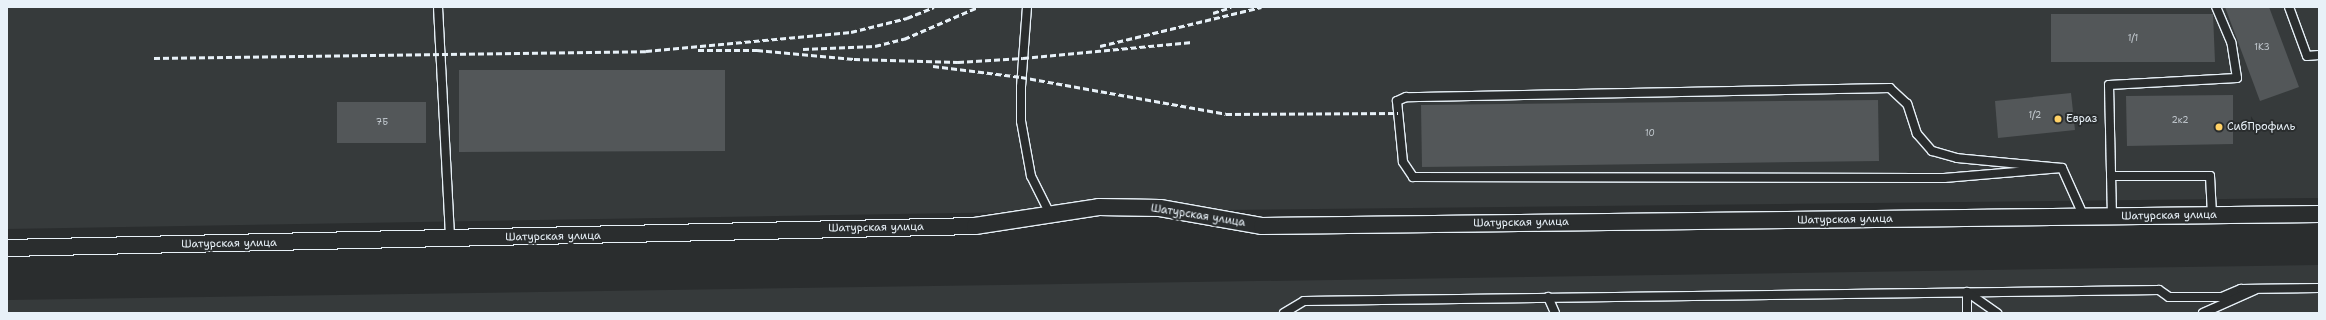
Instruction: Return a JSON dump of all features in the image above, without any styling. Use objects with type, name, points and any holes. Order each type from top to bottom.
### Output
[{"type":"street","name":"Шатурская улица","points":[[7,248],[975,226],[1099,207],[1160,208],[1262,226],[2319,214]]},
{"type":"lane","points":[[438,7],[450,239]]},
{"type":"lane","points":[[1027,7],[1021,87],[1021,121],[1031,176],[1050,214]]},
{"type":"lane","points":[[2112,217],[2109,85],[2237,78],[2231,42],[2216,7]]},
{"type":"lane","points":[[2289,7],[2307,56],[2319,55]]},
{"type":"lane","points":[[1890,88],[1907,104],[1917,134],[1932,151],[1957,158],[2062,168],[1944,178],[1413,177],[1403,162],[1397,101],[1406,97],[1890,88]]},
{"type":"lane","points":[[2062,168],[2084,217]]},
{"type":"lane","points":[[2111,176],[2210,176],[2212,215]]},
{"type":"lane","points":[[1284,313],[1304,301],[2158,290],[2169,297],[2222,297],[2241,289],[2319,288]]},
{"type":"lane","points":[[2203,313],[2259,289]]},
{"type":"lane","points":[[1967,292],[1967,313]]},
{"type":"lane","points":[[1967,292],[1997,313]]},
{"type":"lane","points":[[1548,297],[1555,313]]},
{"type":"shaded area","points":[[7,7],[2319,7],[2319,198],[958,213],[7,229]]},
{"type":"shaded area","points":[[2319,265],[2319,313],[7,313],[7,300]]},
{"type":"building","points":[[2225,7],[2269,7],[2299,87],[2260,101]]},
{"type":"building","points":[[2051,14],[2213,14],[2215,62],[2051,62]]},
{"type":"building","points":[[459,70],[725,70],[725,151],[459,152]]},
{"type":"building","points":[[2071,93],[2075,130],[1998,138],[1995,101]]},
{"type":"building","points":[[2233,95],[2233,144],[2127,146],[2126,96]]},
{"type":"building","points":[[1878,100],[1879,161],[1422,167],[1421,105]]},
{"type":"building","points":[[337,102],[426,102],[426,143],[337,143]]},
{"type":"railway","points":[[154,58],[646,51],[851,32],[907,18],[934,7]]},
{"type":"railway","points":[[803,49],[875,46],[904,39],[978,7]]},
{"type":"railway","points":[[1213,13],[1231,7]]},
{"type":"railway","points":[[1100,46],[1261,7]]},
{"type":"railway","points":[[698,50],[757,50],[854,59],[958,62],[1023,58],[1192,42]]},
{"type":"railway","points":[[933,66],[1021,77],[1226,114],[1398,113]]},
{"type":"place","name":"Евраз","points":[[2058,119]]},
{"type":"place","name":"СибПрофиль","points":[[2219,127]]}]
